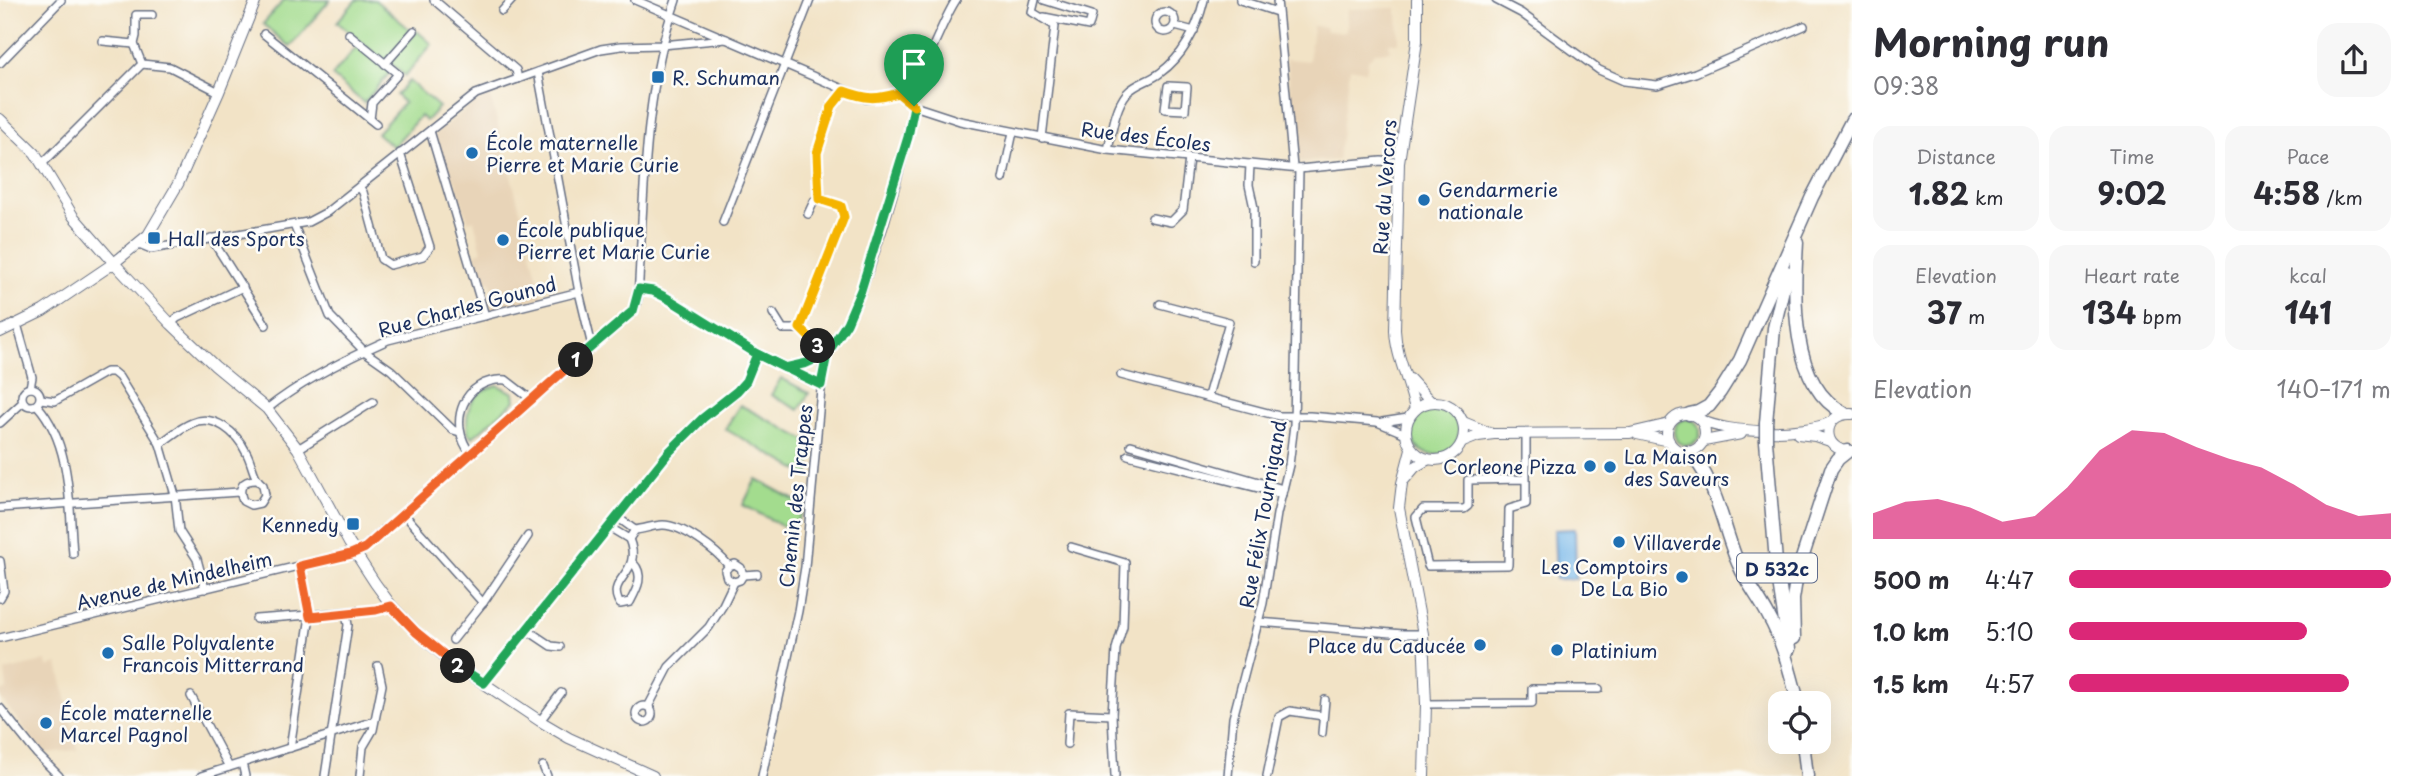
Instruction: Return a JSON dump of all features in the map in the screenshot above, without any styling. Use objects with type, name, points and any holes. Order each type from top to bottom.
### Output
[{"type":"highway","name":"D 532c","points":[[1795,691],[1776,562],[1766,441],[1774,328],[1783,283],[1798,234],[1812,197],[1852,120]]},
{"type":"highway","points":[[1798,234],[1794,288],[1796,333],[1811,377],[1820,393],[1828,402],[1848,414]]},
{"type":"highway","points":[[1689,414],[1709,406],[1733,373],[1798,234]]},
{"type":"highway","points":[[1796,691],[1793,599],[1797,574],[1832,469],[1838,459],[1850,451]]},
{"type":"highway","points":[[1687,452],[1707,480],[1737,562],[1776,631],[1794,691]]},
{"type":"highway","points":[[1804,754],[1807,776]]},
{"type":"street","points":[[0,63],[61,0]]},
{"type":"street","points":[[0,332],[43,311],[139,244],[159,218],[178,184],[256,0]]},
{"type":"street","points":[[434,0],[516,69],[518,79]]},
{"type":"street","points":[[502,11],[512,0]]},
{"type":"street","points":[[635,0],[866,99],[898,93],[916,77],[956,0]]},
{"type":"street","points":[[355,553],[365,548],[629,316],[636,305],[643,203],[662,45],[676,0]]},
{"type":"street","points":[[723,222],[810,0]]},
{"type":"street","points":[[1035,0],[1032,12],[1055,26],[1042,138]]},
{"type":"street","points":[[1040,16],[1089,26],[1092,15],[1044,0]]},
{"type":"street","points":[[1108,150],[1117,113],[1126,93],[1160,74],[1188,45],[1204,0]]},
{"type":"street","points":[[1240,0],[1277,12]]},
{"type":"street","name":"Rue Félix Tournigand","points":[[1228,776],[1233,718],[1258,622],[1289,465],[1295,417],[1296,168],[1277,0]]},
{"type":"street","name":"Rue du Vercors","points":[[1411,414],[1406,375],[1396,340],[1399,162],[1417,41],[1417,0]]},
{"type":"street","points":[[1496,0],[1521,13],[1599,70],[1624,81],[1657,85],[1695,73],[1804,26]]},
{"type":"street","points":[[142,64],[134,44],[136,15],[152,15]]},
{"type":"street","points":[[1175,26],[1194,31]]},
{"type":"street","points":[[386,64],[414,32]]},
{"type":"street","points":[[264,34],[373,121],[372,103],[398,75],[349,34]]},
{"type":"street","points":[[139,244],[151,248],[294,225],[321,216],[476,94],[601,49],[726,39]]},
{"type":"street","points":[[103,41],[134,44]]},
{"type":"street","points":[[142,64],[170,67],[219,92]]},
{"type":"street","points":[[42,163],[142,64]]},
{"type":"street","points":[[538,72],[579,292],[592,346]]},
{"type":"street","points":[[1160,74],[1168,86]]},
{"type":"street","points":[[819,199],[817,153],[832,106],[844,91]]},
{"type":"street","name":"Rue des Écoles","points":[[898,93],[914,106],[960,121],[1108,150],[1296,168],[1399,162]]},
{"type":"street","name":"Chemin des Trappes","points":[[763,776],[799,611],[821,385],[827,354],[847,323],[861,290],[908,137],[914,106]]},
{"type":"street","points":[[0,119],[35,153],[73,216],[114,263],[215,366],[267,409],[298,449],[355,553],[391,606],[416,632],[449,660],[540,721],[569,738],[653,776]]},
{"type":"street","points":[[430,131],[485,316]]},
{"type":"street","points":[[1003,179],[1013,132]]},
{"type":"street","points":[[359,187],[381,259],[390,265],[423,256],[430,247],[400,153]]},
{"type":"street","points":[[1152,218],[1171,222],[1183,210],[1189,158]]},
{"type":"street","points":[[1250,164],[1254,208],[1254,261]]},
{"type":"street","points":[[800,328],[844,217],[841,206],[819,199],[814,201],[808,214]]},
{"type":"street","points":[[294,225],[330,316],[364,351],[391,370],[453,430],[460,432]]},
{"type":"street","points":[[211,238],[266,325]]},
{"type":"street","points":[[171,324],[177,318],[243,287]]},
{"type":"street","points":[[639,289],[653,291],[667,298],[757,354],[821,385]]},
{"type":"street","name":"Rue Charles Gounod","points":[[267,409],[364,351],[388,340],[579,292]]},
{"type":"street","points":[[1160,304],[1229,322],[1208,396]]},
{"type":"street","points":[[773,313],[783,329],[800,328],[827,354],[807,363],[785,368]]},
{"type":"street","points":[[0,423],[23,402],[23,393],[30,388],[32,377],[17,324]]},
{"type":"street","points":[[484,683],[669,452],[746,381],[757,354]]},
{"type":"street","points":[[23,402],[29,407],[39,402],[55,401],[106,372],[113,372],[118,377],[160,444],[175,495],[179,531],[197,559],[205,589]]},
{"type":"street","points":[[1121,375],[1279,416],[1377,422],[1411,414],[1431,402],[1451,406],[1463,422],[1494,434]]},
{"type":"street","name":"Rue du Vercors","points":[[1406,375],[1431,402]]},
{"type":"street","points":[[471,454],[460,432],[462,407],[470,393],[487,381],[506,380],[532,400]]},
{"type":"street","points":[[30,388],[38,391],[39,402],[48,417],[66,469],[73,554]]},
{"type":"street","points":[[298,449],[373,402]]},
{"type":"street","points":[[1411,414],[1406,435],[1411,449],[1399,508],[1423,634],[1426,704],[1424,776]]},
{"type":"street","points":[[1630,433],[1669,424],[1676,417],[1689,414],[1709,425],[1770,430],[1819,427],[1836,417],[1848,414]]},
{"type":"street","points":[[160,444],[193,422],[207,420],[220,424],[232,432],[246,450],[256,480]]},
{"type":"street","points":[[1669,424],[1669,441],[1674,448],[1687,452],[1699,448],[1704,441],[1705,429],[1701,420]]},
{"type":"street","points":[[1377,422],[1406,435]]},
{"type":"street","points":[[1411,449],[1427,460],[1448,458],[1463,442],[1463,422]]},
{"type":"street","points":[[1830,441],[1828,432],[1831,422]]},
{"type":"street","points":[[1463,442],[1494,434],[1630,433],[1669,441]]},
{"type":"street","points":[[1525,434],[1526,504],[1510,509],[1508,565],[1428,566],[1416,517],[1418,512],[1423,509],[1464,509],[1468,506],[1468,480],[1525,479]]},
{"type":"street","points":[[1704,441],[1749,434],[1807,435],[1830,441],[1840,450],[1850,451]]},
{"type":"street","points":[[1130,445],[1282,491]]},
{"type":"street","points":[[1128,455],[1282,491]]},
{"type":"street","points":[[1402,483],[1415,467],[1427,460]]},
{"type":"street","points":[[248,480],[256,480],[263,485],[265,495],[260,503],[251,505],[243,501],[239,492],[248,480]]},
{"type":"street","points":[[0,508],[239,492]]},
{"type":"street","points":[[404,514],[482,603]]},
{"type":"street","points":[[617,517],[635,530]]},
{"type":"street","points":[[629,539],[635,530],[662,525],[676,526],[720,555],[729,566]]},
{"type":"street","points":[[609,527],[629,539],[634,550],[633,563],[616,587],[615,597],[620,604],[630,602],[640,584],[638,568],[633,563]]},
{"type":"street","points":[[453,640],[528,536]]},
{"type":"street","points":[[1405,545],[1421,541]]},
{"type":"street","points":[[1071,547],[1125,563],[1123,626],[1116,649],[1112,715],[1115,776]]},
{"type":"street","name":"Avenue de Mindelheim","points":[[0,638],[355,553]]},
{"type":"street","points":[[0,561],[4,592],[0,598]]},
{"type":"street","points":[[734,582],[727,578],[725,571],[729,566],[735,564],[741,568],[743,575]]},
{"type":"street","points":[[290,748],[310,617],[300,566]]},
{"type":"street","points":[[648,707],[669,667],[709,626],[734,582],[743,575],[757,574]]},
{"type":"street","points":[[256,619],[310,617],[391,606]]},
{"type":"street","points":[[325,776],[348,625],[346,613]]},
{"type":"street","points":[[1258,622],[1423,634]]},
{"type":"street","points":[[527,630],[551,646],[560,647]]},
{"type":"street","points":[[360,776],[363,747],[373,730],[382,685],[378,666]]},
{"type":"street","points":[[1426,704],[1532,703],[1532,689],[1599,689]]},
{"type":"street","points":[[540,721],[561,693]]},
{"type":"street","points":[[191,696],[229,767]]},
{"type":"street","points":[[1322,733],[1325,700]]},
{"type":"street","points":[[0,708],[37,754],[59,776]]},
{"type":"street","points":[[1267,776],[1279,717],[1290,711],[1324,716]]},
{"type":"street","points":[[1067,744],[1069,713],[1112,715]]},
{"type":"street","points":[[201,776],[374,721]]},
{"type":"street","points":[[242,763],[244,776]]},
{"type":"street","points":[[543,766],[547,776]]},
{"type":"shaded area","points":[[1396,8],[1399,43],[1389,43],[1390,51],[1375,52],[1368,60],[1366,71],[1350,68],[1338,160],[1302,162],[1297,158],[1287,59],[1309,61],[1313,26],[1325,27],[1326,31],[1346,31],[1347,9]]},
{"type":"shaded area","name":"École publique Pierre et Marie Curie","points":[[490,95],[543,298],[493,310],[485,296],[493,293],[490,281],[482,283],[475,254],[482,251],[474,220],[468,221],[455,179],[448,179],[435,134],[473,104]]},
{"type":"shaded area","name":"École maternelle Marcel Pagnol","points":[[46,661],[47,667],[58,664],[78,750],[43,753],[0,697],[0,693],[7,689],[5,671]]},
{"type":"green space","points":[[284,0],[330,0],[290,47],[263,24]]},
{"type":"green space","points":[[356,0],[375,0],[412,31],[385,62],[337,22]]},
{"type":"green space","points":[[417,31],[432,44],[405,76],[389,62]]},
{"type":"green space","points":[[359,44],[391,71],[364,103],[332,76]]},
{"type":"green space","points":[[409,81],[439,107],[426,121],[420,116],[393,147],[377,133],[404,103],[396,95]]},
{"type":"green space","points":[[781,378],[809,393],[799,410],[771,395]]},
{"type":"green space","points":[[497,385],[514,393],[515,401],[473,437],[468,433],[467,424],[472,402],[481,392]]},
{"type":"green space","points":[[740,405],[812,443],[809,476],[725,429]]},
{"type":"green space","points":[[1435,407],[1452,414],[1459,431],[1452,448],[1435,455],[1418,448],[1411,431],[1418,414]]},
{"type":"green space","points":[[1687,419],[1696,423],[1700,432],[1696,441],[1687,445],[1678,441],[1674,432],[1678,423]]},
{"type":"green space","points":[[756,479],[805,506],[792,531],[743,505]]},
{"type":"water","points":[[1575,529],[1576,579],[1556,579],[1554,530]]},
{"type":"place","name":"R. Schuman","points":[[658,77]]},
{"type":"place","name":"École maternelle Pierre et Marie Curie","points":[[472,153]]},
{"type":"place","name":"Gendarmerie nationale","points":[[1424,200]]},
{"type":"place","name":"Hall des Sports","points":[[154,238]]},
{"type":"place","name":"École publique Pierre et Marie Curie","points":[[503,240]]},
{"type":"place","name":"Corleone Pizza","points":[[1590,466]]},
{"type":"place","name":"La Maison des Saveurs","points":[[1610,467]]},
{"type":"place","name":"Kennedy","points":[[353,524]]},
{"type":"place","name":"Villaverde","points":[[1619,542]]},
{"type":"place","name":"Les Comptoirs De La Bio","points":[[1682,577]]},
{"type":"place","name":"Place du Caducée","points":[[1480,645]]},
{"type":"place","name":"Platinium","points":[[1557,650]]},
{"type":"place","name":"Salle Polyvalente Francois Mitterrand","points":[[108,653]]},
{"type":"place","name":"École maternelle Marcel Pagnol","points":[[46,723]]},
{"type":"route","points":[[914,106],[898,93],[866,99],[844,91],[832,106],[817,153],[819,199],[841,206],[844,217],[800,328],[827,354],[821,385],[785,368],[757,354],[746,381],[669,452],[484,683],[449,660],[391,606],[310,617],[300,566],[365,548],[629,316],[636,305],[639,289],[653,291],[667,298],[757,354],[785,368],[807,363],[827,354],[847,323],[861,290],[908,137],[914,106]]}]
